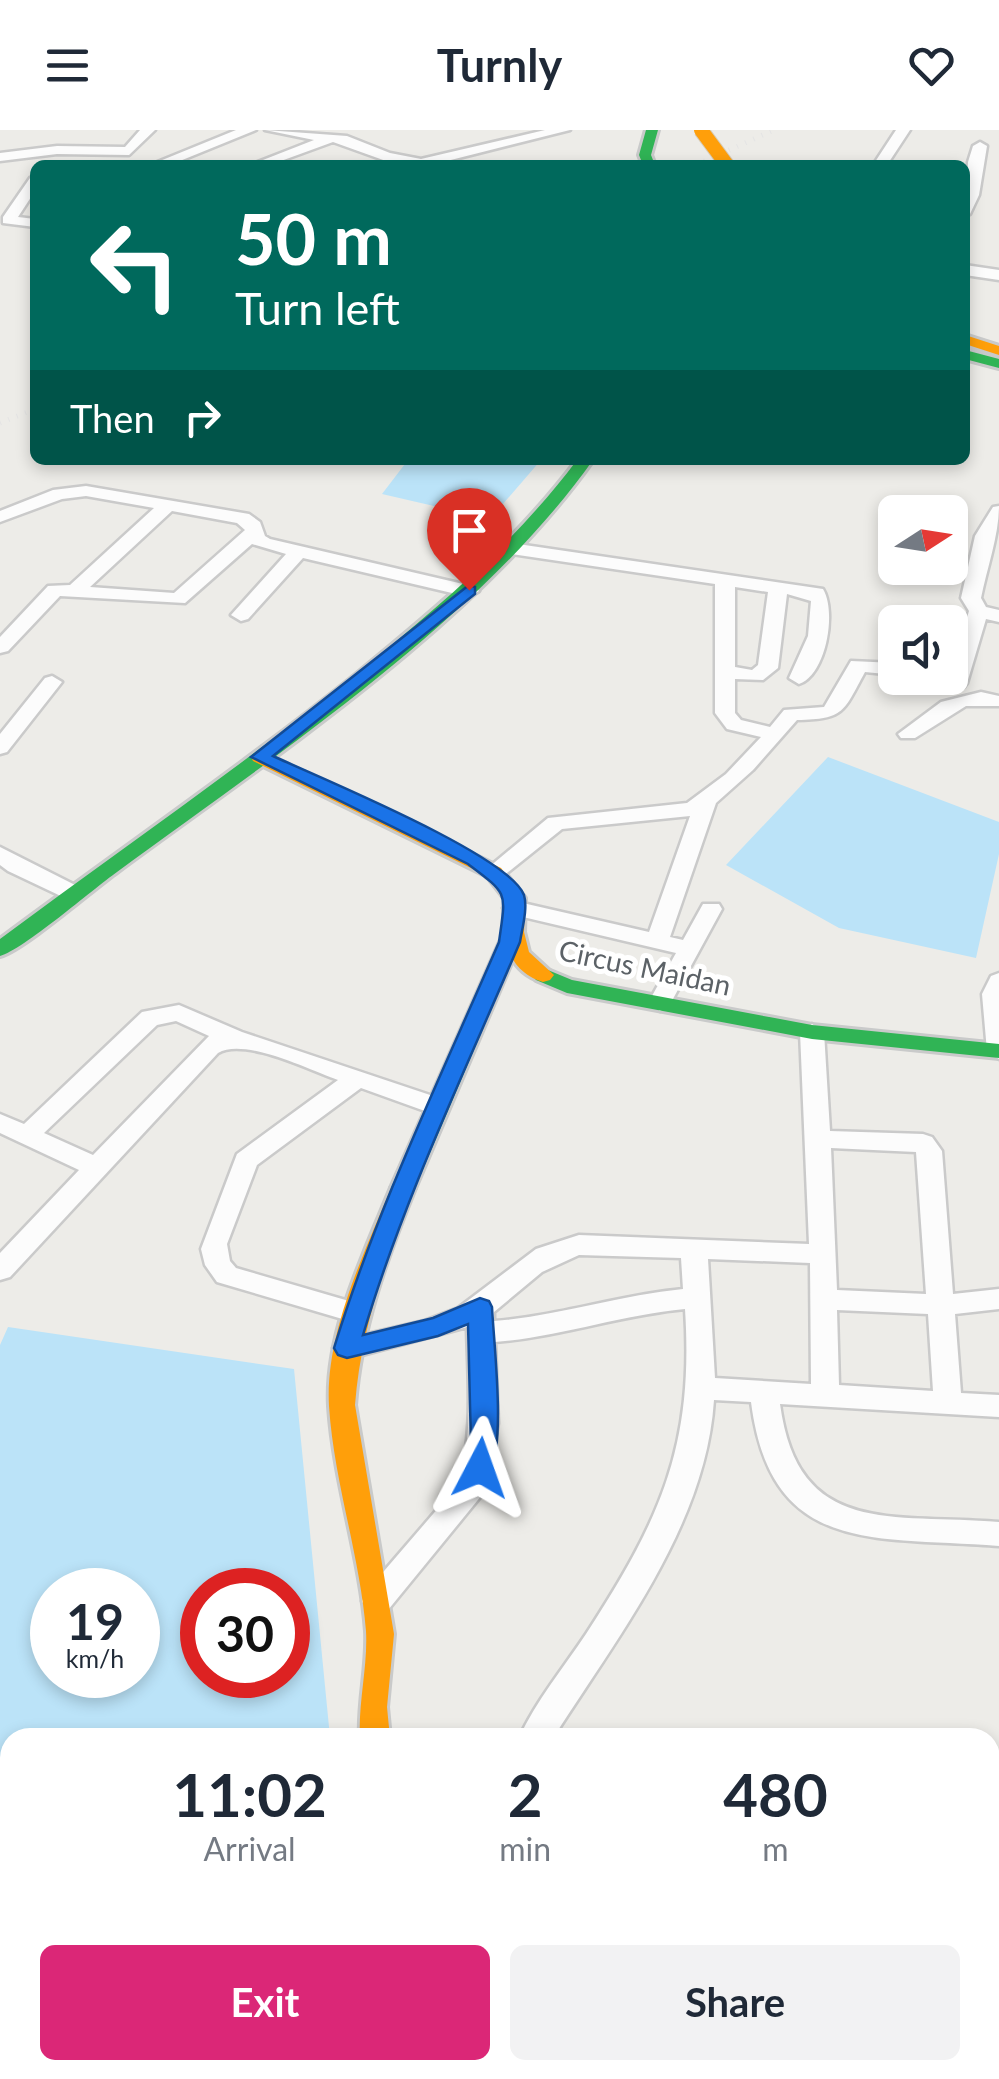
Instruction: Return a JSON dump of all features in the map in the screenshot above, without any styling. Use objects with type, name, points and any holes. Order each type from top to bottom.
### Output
[{"type":"main road","points":[[647,160],[652,130]]},
{"type":"main road","points":[[701,130],[722,160]]},
{"type":"main road","points":[[970,341],[999,350]]},
{"type":"main road","points":[[970,355],[999,364]]},
{"type":"main road","points":[[0,949],[260,757],[469,590],[558,498],[581,465]]},
{"type":"main road","points":[[260,757],[494,872],[515,898],[510,942],[436,1106],[356,1313],[347,1348],[342,1406],[380,1634],[372,1707],[375,1728]]},
{"type":"main road","name":"Circus Maidan","points":[[510,942],[518,958],[539,975],[566,986],[812,1032],[999,1051]]},
{"type":"street","points":[[50,160],[71,130]]},
{"type":"street","points":[[0,157],[57,150],[128,151],[148,130]]},
{"type":"street","points":[[170,160],[249,130]]},
{"type":"street","points":[[272,130],[352,142],[398,160]]},
{"type":"street","points":[[271,160],[353,130]]},
{"type":"street","points":[[451,160],[563,130]]},
{"type":"street","points":[[883,160],[903,130]]},
{"type":"street","points":[[970,201],[973,162],[980,146]]},
{"type":"street","points":[[380,160],[386,157]]},
{"type":"street","points":[[4,222],[30,188]]},
{"type":"street","points":[[4,222],[30,212]]},
{"type":"street","points":[[4,222],[30,224]]},
{"type":"street","points":[[970,271],[999,275]]},
{"type":"street","points":[[0,517],[72,492],[168,505],[242,518],[251,522],[253,533],[264,543],[469,590]]},
{"type":"street","points":[[77,589],[168,505]]},
{"type":"street","points":[[968,659],[989,614],[971,598],[984,536],[999,511]]},
{"type":"street","points":[[1,647],[54,590],[178,599],[253,533]]},
{"type":"street","points":[[511,549],[808,590],[821,598],[816,640],[799,678]]},
{"type":"street","points":[[241,615],[299,551]]},
{"type":"street","points":[[725,578],[728,720],[734,725],[775,734]]},
{"type":"street","points":[[725,672],[756,676],[768,668],[778,586]]},
{"type":"street","points":[[657,941],[706,802],[792,714],[828,713],[835,708],[858,665],[878,667]]},
{"type":"street","points":[[0,748],[52,682]]},
{"type":"street","points":[[968,686],[996,695]]},
{"type":"street","points":[[908,734],[963,697],[996,695]]},
{"type":"street","points":[[494,872],[556,824],[681,810],[706,802]]},
{"type":"street","points":[[0,854],[16,866],[73,893]]},
{"type":"street","points":[[514,908],[690,949]]},
{"type":"street","points":[[660,1003],[711,910]]},
{"type":"street","points":[[999,981],[994,994],[999,1051]]},
{"type":"street","points":[[27,1136],[150,1018],[179,1013],[234,1038],[436,1106]]},
{"type":"street","points":[[812,1032],[824,1254],[825,1396]]},
{"type":"street","points":[[0,1270],[209,1047],[234,1038]]},
{"type":"street","points":[[356,1313],[227,1276],[217,1266],[214,1244],[246,1160],[358,1078]]},
{"type":"street","points":[[0,1123],[96,1167]]},
{"type":"street","points":[[818,1139],[923,1143],[929,1151],[948,1403]]},
{"type":"street","points":[[377,1602],[471,1490],[484,1445],[480,1320],[537,1259],[556,1248],[579,1245],[824,1254]]},
{"type":"street","points":[[541,1728],[624,1598],[685,1476],[701,1388],[694,1249]]},
{"type":"street","points":[[347,1348],[438,1326],[480,1320],[556,1326],[640,1302],[696,1298]]},
{"type":"street","points":[[824,1299],[941,1305],[999,1299]]},
{"type":"street","points":[[701,1388],[999,1406]]},
{"type":"street","points":[[764,1392],[778,1458],[796,1491],[822,1512],[847,1520],[999,1534]]},
{"type":"water","points":[[404,465],[537,465],[490,519],[382,494]]},
{"type":"water","points":[[828,757],[999,822],[999,854],[976,958],[839,928],[726,865]]},
{"type":"water","points":[[8,1327],[294,1369],[329,1728],[0,1728],[0,1345]]},
{"type":"railway","points":[[707,160],[774,130]]},
{"type":"railway","points":[[0,423],[30,411]]},
{"type":"traffic: fast","points":[[647,160],[652,130]]},
{"type":"traffic: fast","points":[[970,355],[999,364]]},
{"type":"traffic: fast","points":[[0,949],[293,732],[415,635],[518,541],[581,465]]},
{"type":"traffic: fast","points":[[403,1188],[510,942]]},
{"type":"traffic: fast","points":[[543,975],[567,986],[812,1032],[999,1051]]},
{"type":"traffic: slow","points":[[701,130],[723,160]]},
{"type":"traffic: slow","points":[[970,341],[999,351]]},
{"type":"traffic: slow","points":[[260,757],[494,872],[515,898],[518,952],[543,975]]},
{"type":"traffic: slow","points":[[374,1728],[380,1634],[342,1405],[355,1321],[403,1188]]},
{"type":"route","points":[[469,590],[260,757],[475,860],[507,884],[515,898],[510,942],[436,1106],[369,1273],[347,1348],[438,1326],[480,1307],[484,1445],[480,1468]]}]
